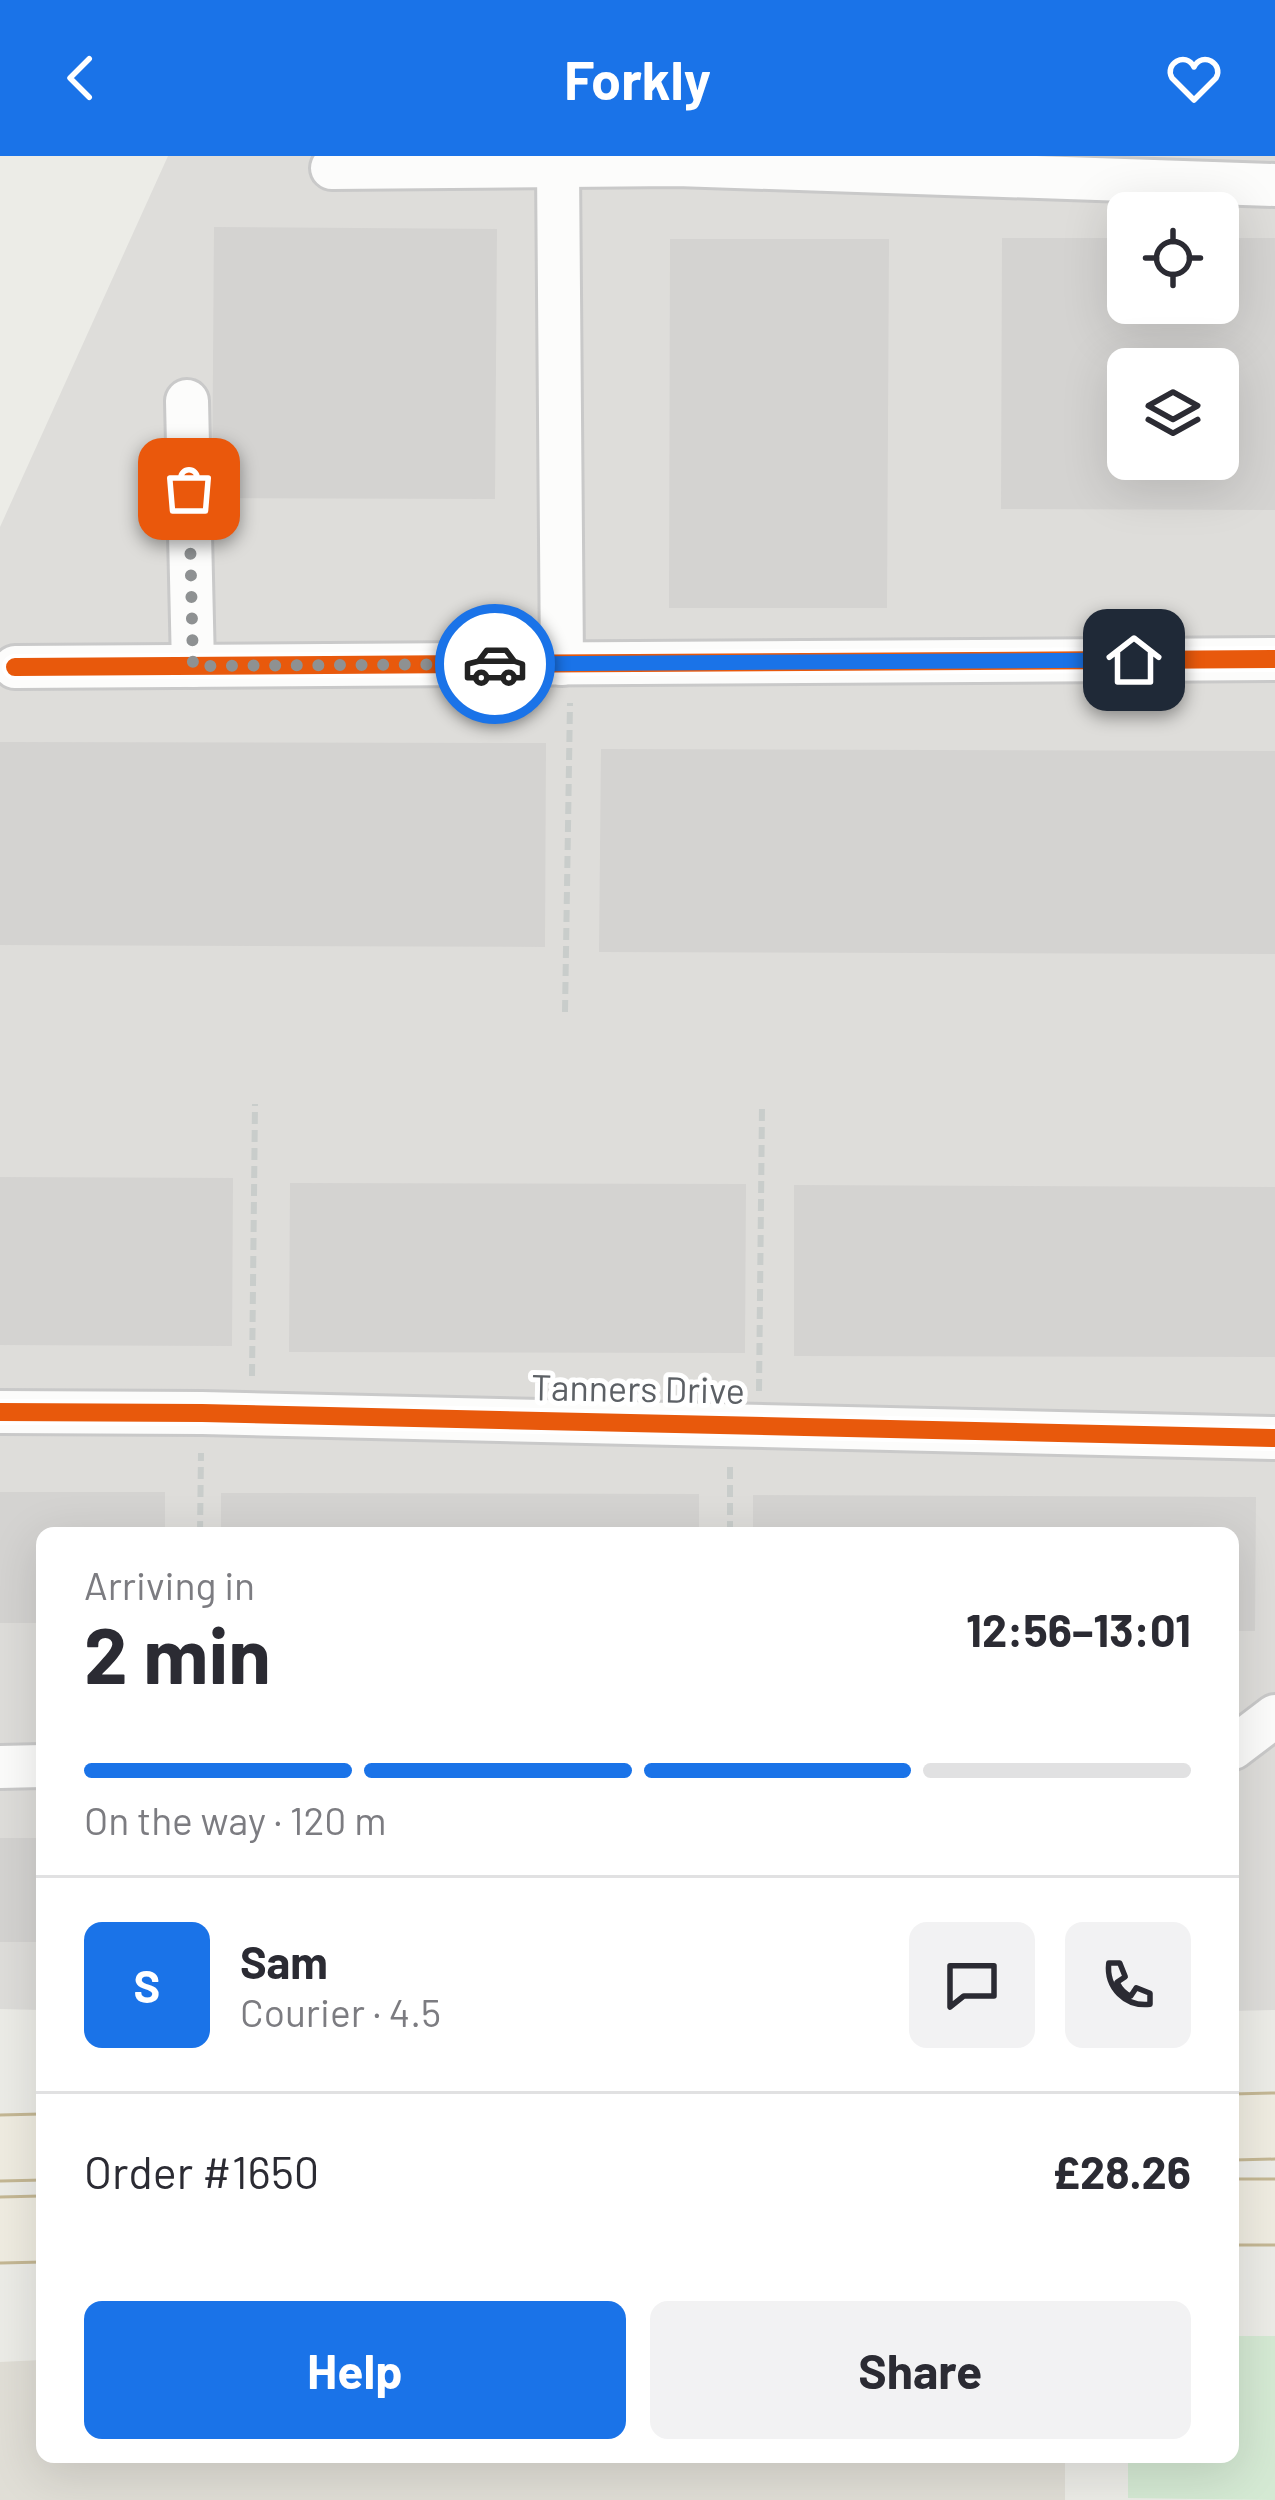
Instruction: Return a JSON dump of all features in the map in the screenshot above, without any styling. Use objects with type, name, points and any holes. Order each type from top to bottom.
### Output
[{"type":"highway","points":[[1239,2127],[1275,2126]]},
{"type":"highway","points":[[0,2148],[36,2147]]},
{"type":"highway","points":[[1239,2212],[1275,2212]]},
{"type":"highway","points":[[0,2230],[36,2229]]},
{"type":"street","points":[[332,168],[481,162],[542,168],[677,160],[1275,185]]},
{"type":"street","points":[[542,168],[566,664]]},
{"type":"street","points":[[187,401],[193,666]]},
{"type":"street","points":[[15,667],[1275,659]]},
{"type":"street","name":"Tanners Drive","points":[[0,1412],[1275,1438]]},
{"type":"street","points":[[1239,1743],[1275,1716]]},
{"type":"street","points":[[0,1766],[36,1766]]},
{"type":"path","points":[[565,1012],[566,664]]},
{"type":"path","points":[[251,1414],[255,1103]]},
{"type":"path","points":[[731,1527],[744,1425],[762,1107]]},
{"type":"path","points":[[200,1527],[202,1413]]},
{"type":"shaded area","points":[[168,156],[1275,156],[1275,2010],[1239,2011],[1239,1527],[36,1527],[36,2010],[0,2009],[0,527]]},
{"type":"shaded area","points":[[36,2360],[36,2463],[1065,2463],[1065,2500],[0,2500],[0,2362]]},
{"type":"green space","points":[[1239,2336],[1275,2336],[1275,2500],[1128,2498],[1128,2463],[1239,2463]]},
{"type":"building","points":[[214,227],[497,229],[495,499],[212,498]]},
{"type":"building","points":[[1002,238],[1107,238],[1107,324],[1239,324],[1239,238],[1275,238],[1275,510],[1001,509]]},
{"type":"building","points":[[670,239],[889,239],[887,608],[669,608]]},
{"type":"building","points":[[0,742],[546,743],[545,947],[0,945]]},
{"type":"building","points":[[601,749],[1275,751],[1275,954],[599,952]]},
{"type":"building","points":[[0,1177],[233,1178],[232,1346],[0,1345]]},
{"type":"building","points":[[290,1183],[746,1184],[745,1353],[289,1352]]},
{"type":"building","points":[[794,1185],[1275,1187],[1275,1357],[794,1356]]},
{"type":"building","points":[[0,1492],[165,1492],[165,1527],[36,1527],[36,1623],[0,1623]]},
{"type":"building","points":[[221,1493],[699,1494],[699,1527],[221,1527]]},
{"type":"building","points":[[753,1495],[1256,1497],[1255,1631],[1239,1631],[1239,1527],[753,1527]]},
{"type":"building","points":[[0,1838],[36,1838],[36,1942],[0,1942]]},
{"type":"cycle path","points":[[15,667],[1275,659]]},
{"type":"cycle path","points":[[0,1412],[1275,1438]]},
{"type":"way so far","points":[[189,489],[193,666],[495,664]]},
{"type":"route","points":[[495,664],[1134,660]]}]
